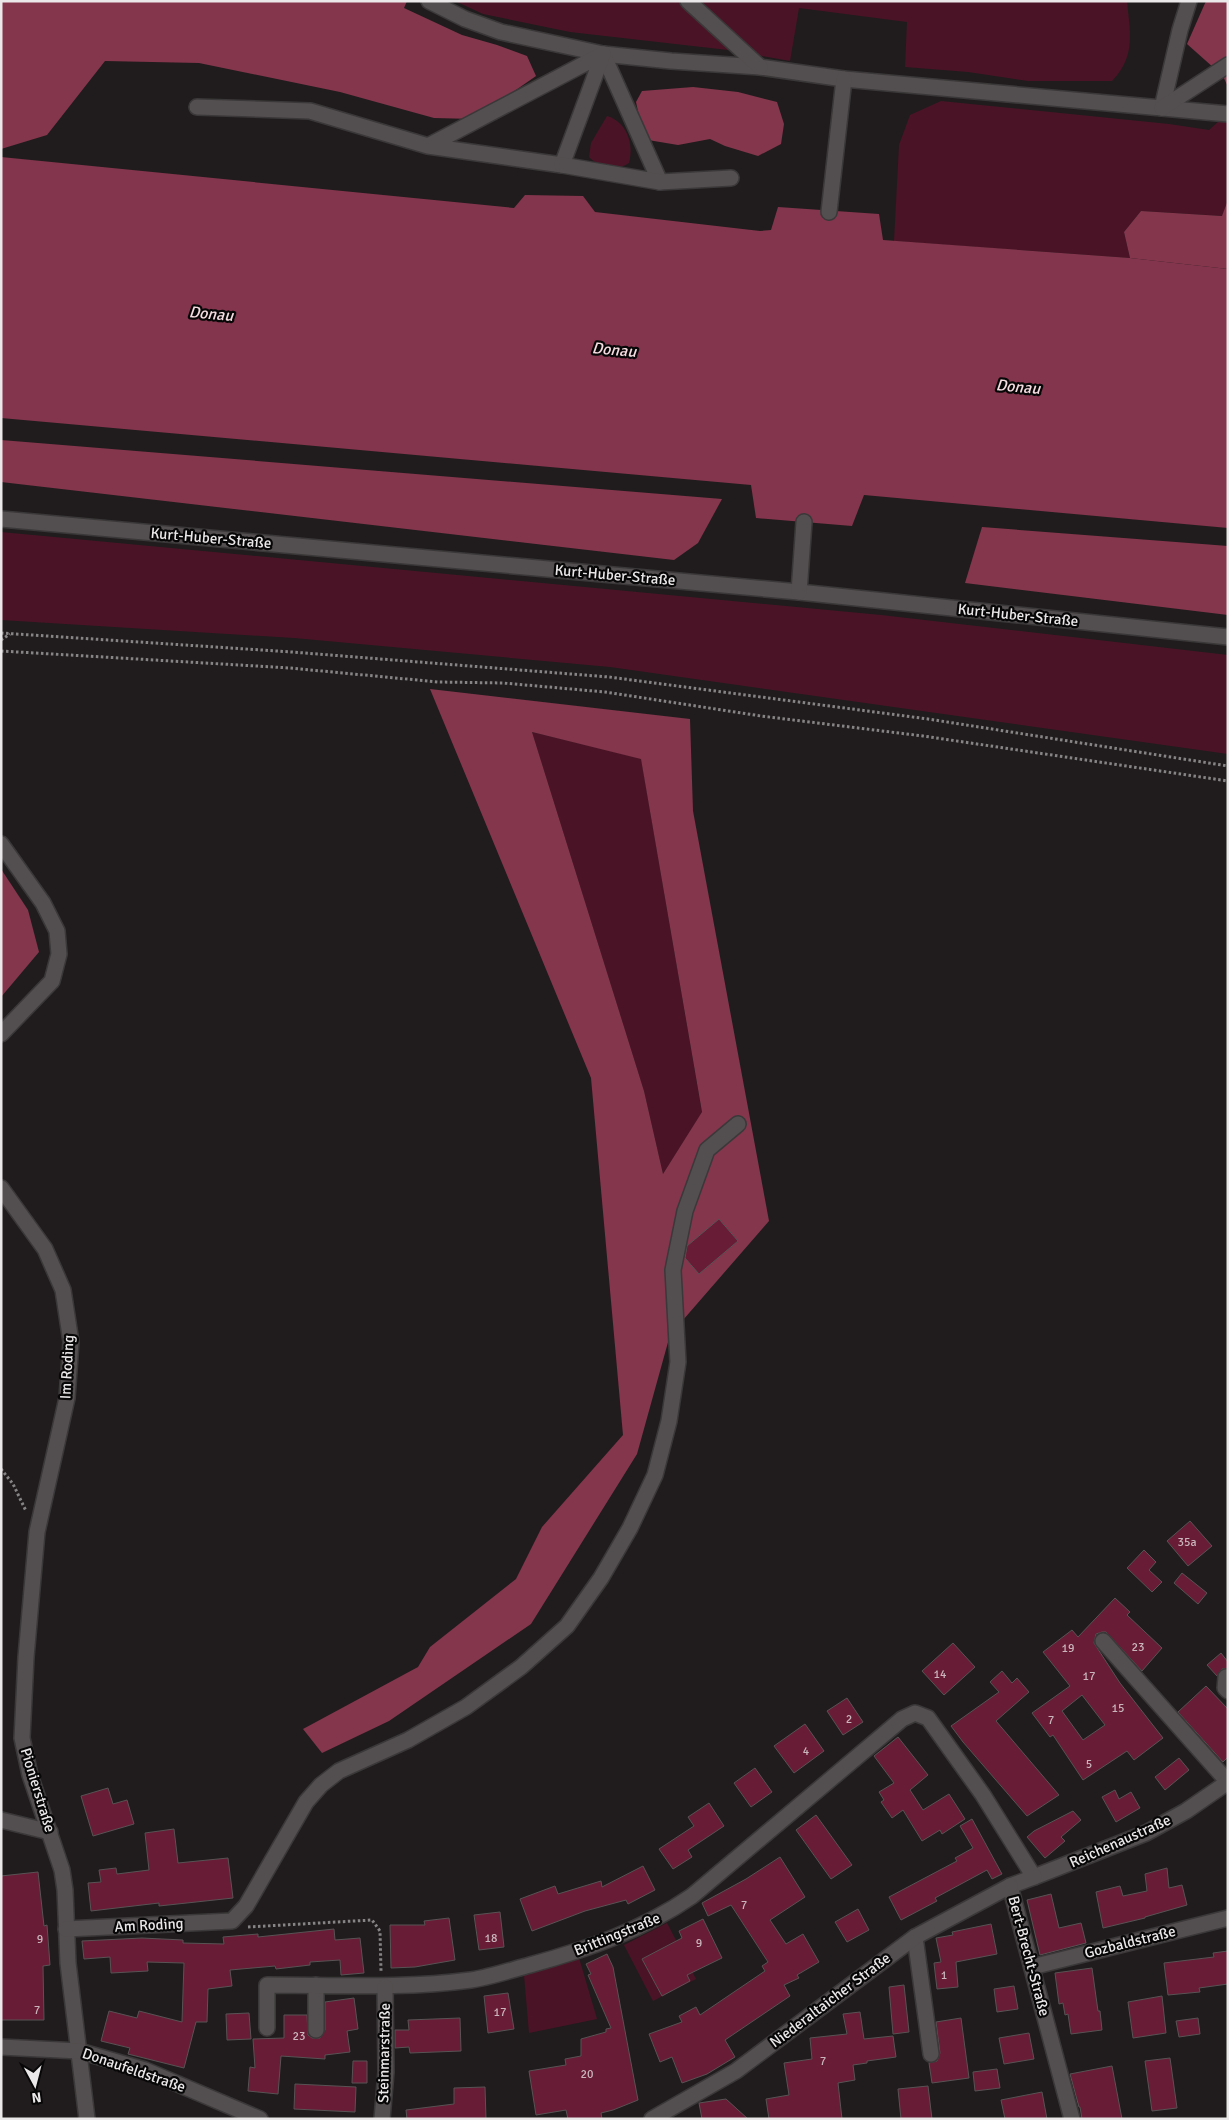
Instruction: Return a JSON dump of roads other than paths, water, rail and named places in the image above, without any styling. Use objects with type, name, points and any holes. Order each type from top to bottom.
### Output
[{"type":"street","points":[[429,1],[501,32],[603,54],[760,67],[844,79],[1228,114]]},
{"type":"street","points":[[688,1],[760,67]]},
{"type":"street","points":[[1162,108],[1180,30],[1189,1]]},
{"type":"street","points":[[428,146],[603,54]]},
{"type":"street","points":[[562,166],[603,54]]},
{"type":"street","points":[[603,54],[660,182]]},
{"type":"street","points":[[1162,108],[1228,65]]},
{"type":"street","points":[[829,212],[844,79]]},
{"type":"street","points":[[197,107],[310,111],[428,146],[660,182],[731,178]]},
{"type":"street","name":"Kurt-Huber-Straße","points":[[1,519],[799,592],[1228,637]]},
{"type":"street","points":[[799,592],[804,522]]},
{"type":"street","points":[[1,844],[43,903],[57,931],[59,954],[52,980],[1,1034]]},
{"type":"street","name":"Am Roding","points":[[66,1929],[232,1921],[246,1906],[306,1802],[320,1785],[339,1772],[408,1740],[466,1707],[513,1673],[566,1626],[601,1578],[630,1528],[654,1475],[670,1421],[678,1362],[673,1270],[685,1211],[706,1150],[738,1124]]},
{"type":"street","name":"Im Roding","points":[[1,1188],[46,1250],[63,1290],[71,1342],[67,1398],[37,1532]]},
{"type":"street","name":"Pionierstraße","points":[[37,1532],[26,1657],[22,1738],[30,1776],[62,1870],[65,1890],[68,1963],[87,2119]]},
{"type":"street","points":[[1103,1641],[1228,1782]]},
{"type":"street","name":"Brittingstraße","points":[[267,2028],[267,1985],[383,1987],[447,1983],[491,1976],[614,1938],[646,1924],[669,1912],[692,1896],[902,1719],[915,1713],[928,1718]]},
{"type":"street","name":"Bert-Brecht-Straße","points":[[928,1718],[983,1795],[1034,1877],[1010,1886],[1072,2119]]},
{"type":"street","name":"Reichenaustraße","points":[[1034,1877],[1146,1833],[1186,1811],[1228,1782]]},
{"type":"street","points":[[1,1820],[50,1832]]},
{"type":"street","name":"Niederaltaicher Straße","points":[[652,2119],[736,2071],[915,1937],[1010,1886]]},
{"type":"street","name":"Gozbaldstraße","points":[[1032,1967],[1228,1918]]},
{"type":"street","points":[[915,1937],[931,2054]]},
{"type":"street","points":[[316,1985],[316,2030]]},
{"type":"street","name":"Steinmarstraße","points":[[382,2119],[386,2072],[383,1987]]},
{"type":"street","name":"Donaufeldstraße","points":[[1,2047],[79,2050],[145,2070],[260,2119]]},
{"type":"water","name":"Donau","points":[[1,157],[514,208],[525,195],[583,196],[595,212],[760,231],[771,230],[778,207],[879,214],[883,240],[1130,258],[1228,269],[1228,528],[864,495],[852,526],[756,518],[751,485],[1,418]]}]
